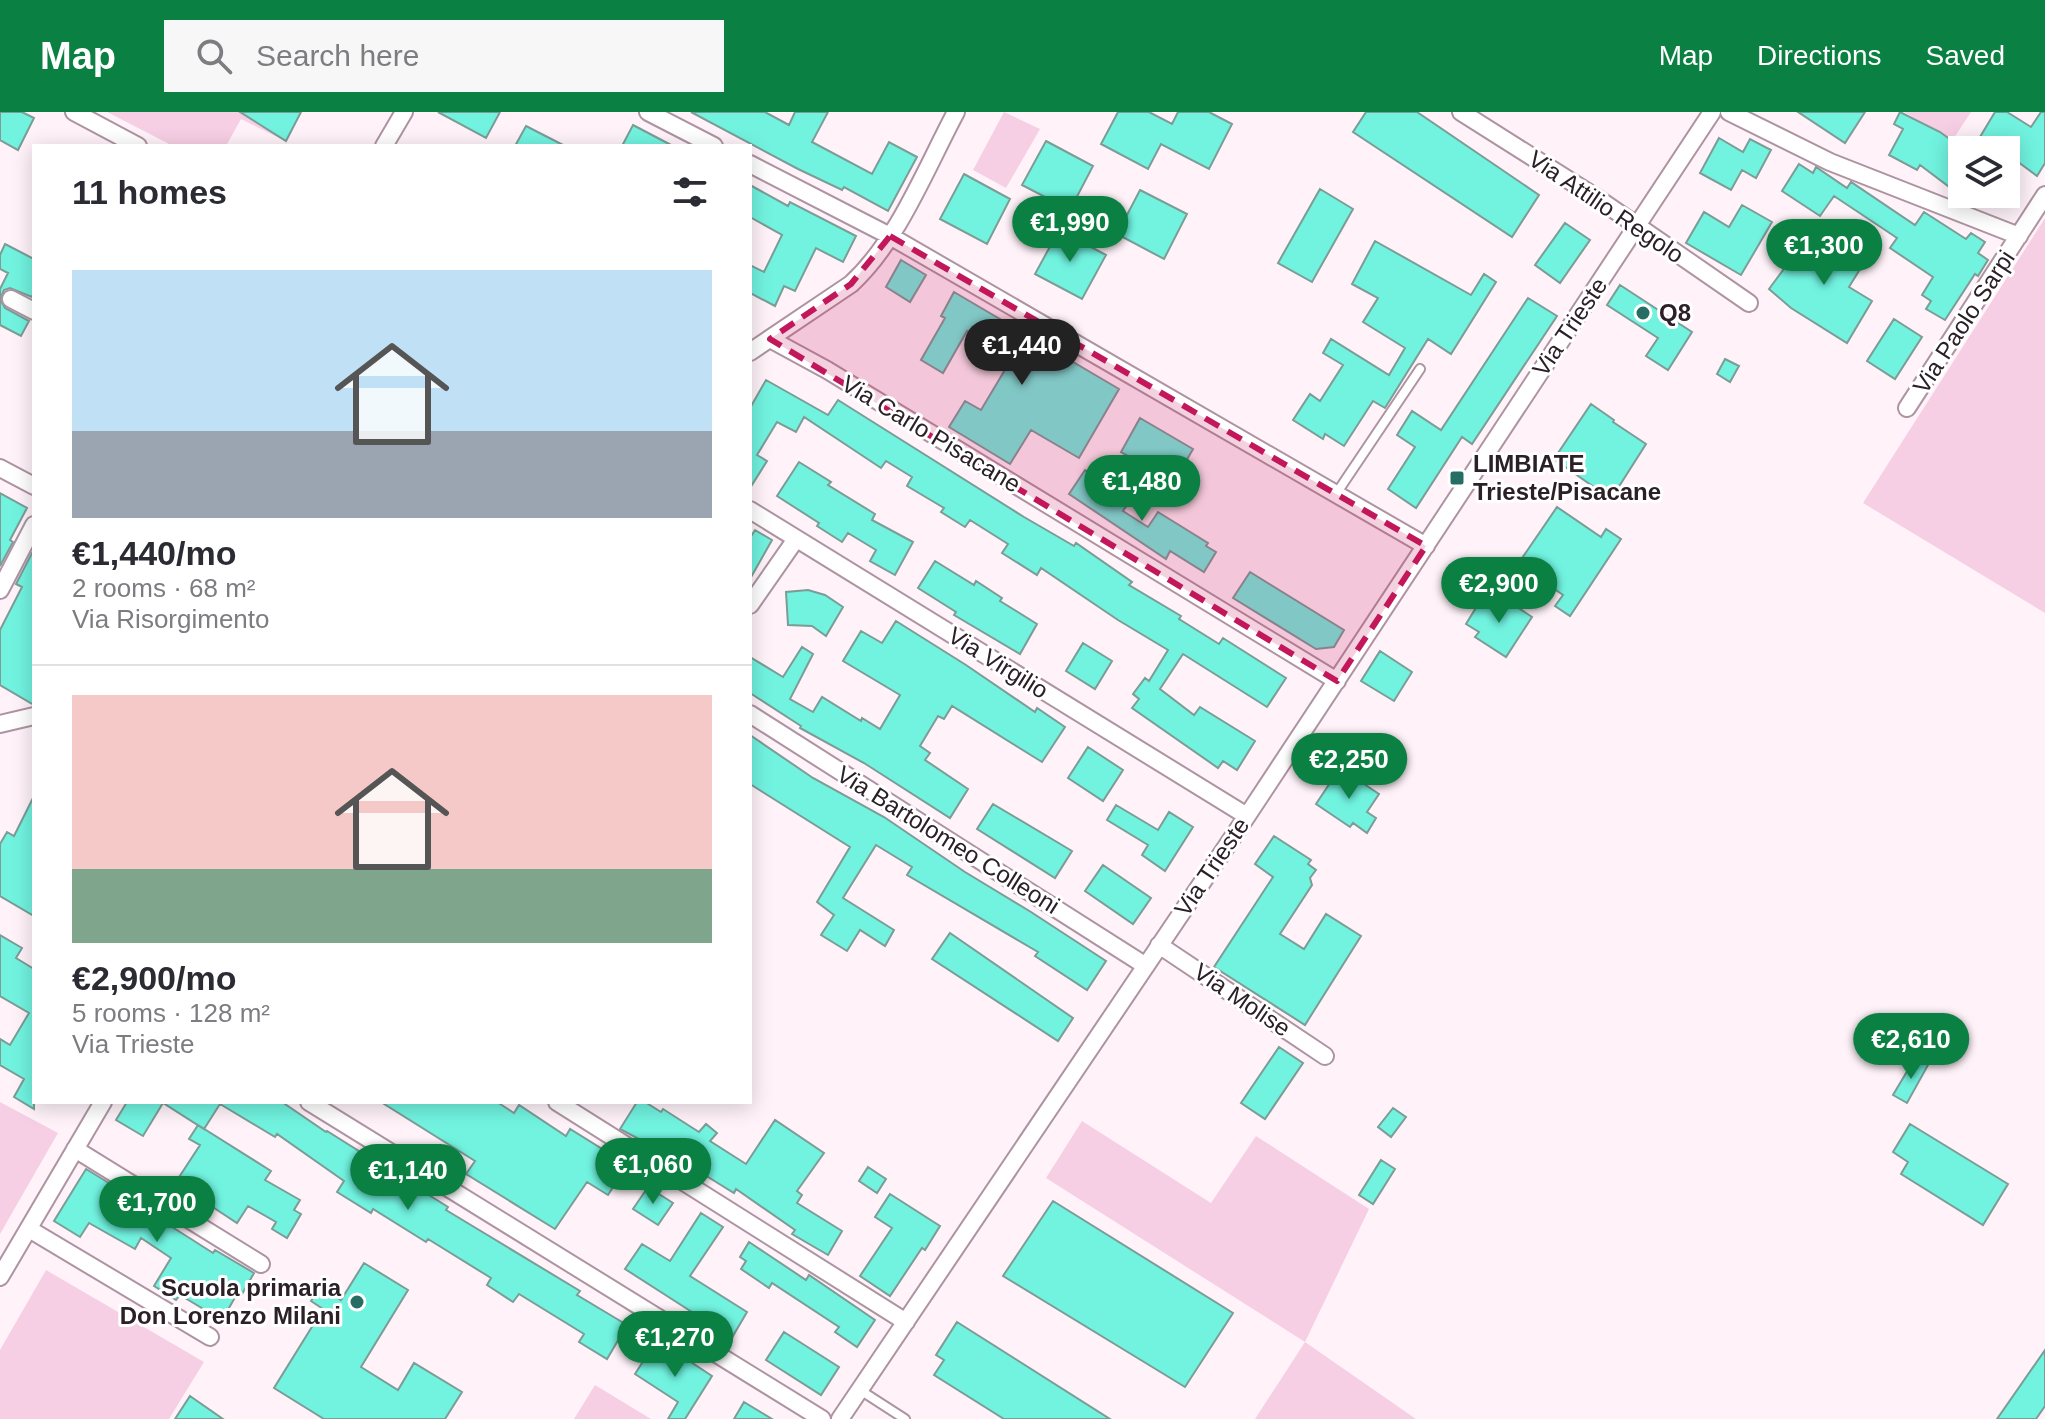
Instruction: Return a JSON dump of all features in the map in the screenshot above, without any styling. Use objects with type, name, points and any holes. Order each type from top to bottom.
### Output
[{"type":"street","points":[[74,112],[134,144]]},
{"type":"street","points":[[385,144],[404,112]]},
{"type":"street","points":[[648,112],[710,144]]},
{"type":"street","points":[[752,351],[851,284],[875,259],[956,112]]},
{"type":"street","name":"Via Attilio Regolo","points":[[1461,112],[1749,303]]},
{"type":"street","name":"Via Trieste","points":[[840,1419],[1247,816],[1712,112]]},
{"type":"street","points":[[1729,112],[1830,162],[2019,236]]},
{"type":"street","points":[[752,165],[890,236],[1426,546]]},
{"type":"street","name":"Via Paolo Sarpi","points":[[1907,408],[2045,195]]},
{"type":"street","points":[[11,299],[32,310]]},
{"type":"street","name":"Via Carlo Pisacane","points":[[770,339],[827,370],[1337,681]]},
{"type":"street","points":[[0,468],[32,485]]},
{"type":"street","name":"Via Virgilio","points":[[752,511],[1247,816]]},
{"type":"street","points":[[0,590],[32,529]]},
{"type":"street","points":[[752,602],[796,539]]},
{"type":"street","name":"Via Bartolomeo Colleoni","points":[[752,715],[1146,966]]},
{"type":"street","points":[[0,724],[32,716]]},
{"type":"street","name":"Via Molise","points":[[1159,945],[1325,1056]]},
{"type":"street","points":[[0,1277],[102,1104]]},
{"type":"street","points":[[312,1104],[822,1419]]},
{"type":"street","points":[[560,1104],[906,1322]]},
{"type":"street","points":[[75,1149],[261,1264]]},
{"type":"street","points":[[29,1229],[210,1337]]},
{"type":"lane","points":[[1336,494],[1420,369]]},
{"type":"lane","points":[[860,1390],[905,1419]]},
{"type":"highlighted area","points":[[890,236],[1426,546],[1337,681],[770,339],[851,284]]},
{"type":"shaded area","points":[[107,112],[300,113],[285,141],[241,119],[227,144],[169,144]]},
{"type":"shaded area","points":[[1004,112],[1040,129],[1006,188],[973,170]]},
{"type":"shaded area","points":[[1904,112],[1971,112],[1955,136],[1948,138],[1943,134],[1935,145],[1920,138],[1927,125]]},
{"type":"shaded area","points":[[2045,218],[2045,613],[1863,503]]},
{"type":"shaded area","points":[[0,1102],[58,1133],[0,1234]]},
{"type":"shaded area","points":[[1082,1121],[1211,1203],[1256,1136],[1369,1209],[1305,1342],[1046,1178]]},
{"type":"shaded area","points":[[46,1270],[204,1362],[169,1419],[0,1419],[0,1350]]},
{"type":"shaded area","points":[[1305,1342],[1416,1419],[1255,1419]]},
{"type":"shaded area","points":[[595,1385],[651,1419],[574,1419]]},
{"type":"building","points":[[0,112],[22,112],[34,118],[18,150],[0,140]]},
{"type":"building","points":[[240,112],[301,112],[286,141]]},
{"type":"building","points":[[438,112],[500,112],[486,138]]},
{"type":"building","points":[[691,112],[765,112],[789,125],[795,112],[828,112],[812,142],[872,174],[889,142],[917,157],[888,211]]},
{"type":"building","points":[[1118,112],[1149,112],[1172,124],[1178,112],[1209,112],[1232,124],[1209,169],[1161,144],[1148,169],[1101,144]]},
{"type":"building","points":[[1366,112],[1417,112],[1539,195],[1512,237],[1353,132]]},
{"type":"building","points":[[1798,112],[1865,112],[1845,143]]},
{"type":"building","points":[[1900,112],[1948,138],[1948,186],[1920,165],[1917,170],[1889,155],[1903,129],[1894,124]]},
{"type":"building","points":[[1995,112],[2007,112],[2031,127],[2041,112],[2045,112],[2045,163],[2037,176],[2020,163],[2020,136],[1981,136]]},
{"type":"building","points":[[633,125],[669,144],[623,144]]},
{"type":"building","points":[[526,126],[561,144],[516,144]]},
{"type":"building","points":[[1719,138],[1743,152],[1750,139],[1771,150],[1756,178],[1742,170],[1731,190],[1700,173]]},
{"type":"building","points":[[1046,141],[1093,166],[1070,210],[1022,185]]},
{"type":"building","points":[[1799,164],[1813,173],[1816,167],[1847,188],[1851,182],[1915,225],[1924,212],[1966,239],[1971,233],[1985,242],[1978,253],[1988,260],[1978,276],[1975,274],[1945,320],[1926,309],[1931,301],[1922,295],[1933,277],[1890,248],[1897,238],[1834,196],[1820,216],[1782,191]]},
{"type":"building","points":[[964,174],[1010,199],[987,244],[940,219]]},
{"type":"building","points":[[752,186],[856,236],[843,262],[816,248],[795,291],[784,286],[775,306],[752,294],[752,266],[764,272],[782,235],[752,218]]},
{"type":"building","points":[[1320,189],[1353,209],[1312,282],[1278,263]]},
{"type":"building","points":[[1140,190],[1187,214],[1164,259],[1117,234]]},
{"type":"building","points":[[1742,205],[1772,222],[1741,275],[1686,243],[1704,212],[1729,227]]},
{"type":"building","points":[[1565,223],[1590,240],[1560,283],[1535,265]]},
{"type":"building","points":[[1059,230],[1106,255],[1082,299],[1035,274]]},
{"type":"building","points":[[1823,233],[1865,261],[1849,287],[1872,301],[1847,343],[1791,308],[1769,289],[1803,243],[1812,249]]},
{"type":"building","points":[[1375,241],[1471,295],[1484,274],[1496,282],[1451,354],[1428,339],[1385,408],[1373,401],[1344,446],[1325,434],[1323,439],[1293,420],[1310,394],[1320,401],[1343,365],[1323,353],[1331,339],[1389,375],[1405,348],[1363,322],[1378,298],[1352,284]]},
{"type":"building","points":[[5,244],[32,258],[32,297],[10,288],[4,290],[0,299],[0,289],[8,273],[0,269],[0,255]]},
{"type":"building","points":[[901,260],[926,275],[910,302],[886,287]]},
{"type":"building","points":[[1620,285],[1692,332],[1668,370],[1646,356],[1658,338],[1607,305]]},
{"type":"building","points":[[954,292],[1119,389],[1079,458],[1031,430],[1010,464],[949,427],[965,401],[981,410],[1012,358],[967,331],[943,373],[921,360],[945,318],[941,316]]},
{"type":"building","points":[[1528,298],[1557,316],[1472,444],[1462,437],[1416,508],[1388,489],[1415,447],[1397,435],[1412,411],[1441,430]]},
{"type":"building","points":[[0,299],[5,308],[29,321],[21,336],[0,325]]},
{"type":"building","points":[[1894,319],[1922,337],[1895,379],[1867,361]]},
{"type":"building","points":[[1725,359],[1739,366],[1730,382],[1717,374]]},
{"type":"building","points":[[766,380],[828,415],[838,400],[1024,517],[1074,546],[1076,543],[1132,582],[1129,585],[1181,616],[1179,619],[1219,644],[1223,638],[1286,678],[1267,707],[1183,654],[1160,689],[1194,715],[1200,707],[1255,741],[1237,770],[1223,761],[1218,768],[1132,708],[1139,699],[1133,694],[1145,678],[1149,681],[1168,650],[1041,568],[1037,575],[1002,553],[1008,544],[970,520],[965,527],[941,512],[944,508],[907,486],[912,477],[886,461],[881,468],[804,417],[796,432],[777,422],[757,455],[767,461],[752,485],[752,404]]},
{"type":"building","points":[[1591,404],[1646,444],[1611,499],[1554,459]]},
{"type":"building","points":[[1140,418],[1193,449],[1174,482],[1121,452]]},
{"type":"building","points":[[799,462],[831,482],[828,485],[875,514],[872,520],[913,542],[895,575],[870,561],[876,550],[848,533],[842,542],[777,496]]},
{"type":"building","points":[[1085,470],[1118,491],[1120,487],[1133,496],[1123,511],[1148,527],[1158,512],[1208,543],[1206,546],[1216,552],[1204,572],[1170,551],[1166,559],[1069,494]]},
{"type":"building","points":[[0,493],[27,508],[0,566]]},
{"type":"building","points":[[1557,507],[1601,537],[1606,529],[1621,539],[1570,616],[1555,606],[1563,595],[1518,564]]},
{"type":"building","points":[[755,530],[772,540],[752,575],[752,535]]},
{"type":"building","points":[[32,553],[32,704],[0,685],[0,630],[22,587],[16,584]]},
{"type":"building","points":[[935,561],[974,585],[976,581],[1002,598],[1000,601],[1037,624],[1020,654],[954,615],[956,612],[918,588]]},
{"type":"building","points":[[1250,572],[1344,630],[1334,647],[1316,649],[1233,598]]},
{"type":"building","points":[[808,590],[825,595],[843,607],[826,636],[812,626],[788,625],[786,592]]},
{"type":"building","points":[[1502,597],[1532,617],[1506,657],[1475,637],[1479,632],[1466,624],[1482,598],[1495,607]]},
{"type":"building","points":[[896,621],[1035,712],[1037,708],[1065,727],[1042,762],[952,706],[944,719],[938,716],[920,746],[930,753],[925,760],[968,789],[950,818],[864,763],[800,728],[752,694],[752,658],[783,677],[802,647],[813,654],[790,699],[813,712],[822,697],[880,729],[900,695],[843,661],[861,631],[882,643]]},
{"type":"building","points":[[1083,643],[1112,661],[1095,689],[1066,671]]},
{"type":"building","points":[[1380,651],[1412,672],[1394,701],[1361,681]]},
{"type":"building","points":[[752,736],[813,778],[884,817],[1106,961],[1087,990],[1035,956],[1038,952],[907,875],[912,867],[876,845],[843,898],[894,930],[885,946],[860,930],[847,951],[821,935],[834,915],[817,902],[850,847],[752,785]]},
{"type":"building","points":[[1088,747],[1123,770],[1103,801],[1068,778]]},
{"type":"building","points":[[1340,768],[1379,794],[1367,812],[1376,818],[1367,833],[1353,823],[1350,827],[1316,804]]},
{"type":"building","points":[[32,800],[32,915],[0,896],[0,844],[7,832],[14,836]]},
{"type":"building","points":[[993,804],[1072,851],[1055,878],[977,829]]},
{"type":"building","points":[[1116,805],[1158,830],[1169,812],[1193,827],[1165,871],[1142,855],[1148,845],[1107,820]]},
{"type":"building","points":[[1274,836],[1311,860],[1308,864],[1316,870],[1310,878],[1312,885],[1280,934],[1304,949],[1326,914],[1361,936],[1305,1025],[1214,967],[1273,877],[1255,864]]},
{"type":"building","points":[[1103,865],[1151,898],[1133,924],[1085,891]]},
{"type":"building","points":[[950,933],[1073,1018],[1058,1041],[932,959]]},
{"type":"building","points":[[0,935],[22,948],[16,958],[32,968],[34,1109],[14,1097],[24,1079],[0,1065],[0,1039],[10,1045],[29,1013],[0,996]]},
{"type":"building","points":[[1279,1047],[1303,1063],[1265,1119],[1241,1103]]},
{"type":"building","points":[[1915,1058],[1928,1065],[1907,1103],[1893,1095]]},
{"type":"building","points":[[126,1104],[162,1104],[143,1136],[116,1120]]},
{"type":"building","points":[[165,1104],[220,1104],[204,1129]]},
{"type":"building","points":[[220,1104],[285,1104],[448,1207],[446,1210],[580,1291],[577,1295],[627,1325],[607,1359],[579,1342],[584,1334],[519,1294],[513,1302],[487,1285],[491,1278],[428,1239],[426,1242],[373,1209],[371,1213],[337,1192],[344,1181],[277,1134],[275,1137]]},
{"type":"building","points":[[384,1104],[500,1104],[514,1113],[519,1105],[566,1136],[570,1129],[604,1150],[606,1146],[630,1161],[608,1195],[587,1182],[555,1229],[466,1174],[475,1161]]},
{"type":"building","points":[[636,1104],[648,1104],[661,1112],[663,1109],[699,1132],[706,1124],[717,1133],[710,1141],[746,1164],[775,1120],[824,1153],[797,1191],[802,1195],[797,1203],[842,1231],[828,1255],[792,1234],[795,1230],[736,1189],[734,1193],[700,1172],[707,1162],[678,1140],[669,1155],[620,1129]]},
{"type":"building","points":[[1393,1108],[1406,1117],[1391,1137],[1378,1127]]},
{"type":"building","points":[[1910,1124],[2008,1184],[1983,1225],[1901,1174],[1908,1162],[1893,1152]]},
{"type":"building","points":[[198,1125],[271,1171],[265,1180],[300,1200],[294,1210],[301,1214],[287,1238],[272,1229],[276,1222],[248,1206],[237,1223],[205,1202],[201,1207],[172,1188],[200,1145],[189,1139]]},
{"type":"building","points":[[1381,1160],[1395,1169],[1373,1204],[1359,1195]]},
{"type":"building","points":[[868,1167],[886,1179],[877,1193],[859,1181]]},
{"type":"building","points":[[86,1169],[171,1221],[169,1225],[213,1253],[215,1250],[254,1273],[222,1320],[180,1295],[176,1300],[154,1286],[171,1258],[141,1238],[135,1249],[89,1223],[80,1237],[54,1221]]},
{"type":"building","points":[[648,1187],[673,1203],[658,1225],[633,1209]]},
{"type":"building","points":[[890,1194],[940,1226],[890,1296],[860,1276],[892,1228],[875,1217]]},
{"type":"building","points":[[1053,1201],[1233,1313],[1185,1387],[1003,1276]]},
{"type":"building","points":[[701,1213],[723,1227],[690,1276],[747,1312],[730,1341],[693,1317],[695,1314],[625,1269],[642,1244],[670,1261]]},
{"type":"building","points":[[749,1242],[806,1280],[809,1275],[875,1320],[857,1347],[835,1332],[839,1327],[772,1283],[769,1288],[741,1269],[746,1261],[740,1257]]},
{"type":"building","points":[[364,1263],[408,1290],[361,1367],[398,1390],[414,1363],[462,1392],[445,1419],[324,1419],[274,1388],[323,1309],[311,1301],[320,1287],[341,1300]]},
{"type":"building","points":[[957,1322],[1110,1419],[1004,1419],[934,1375],[944,1360],[936,1355]]},
{"type":"building","points":[[784,1332],[839,1367],[821,1395],[766,1360]]},
{"type":"building","points":[[653,1346],[664,1353],[668,1347],[712,1376],[685,1419],[668,1419],[678,1402],[635,1374]]},
{"type":"building","points":[[2045,1350],[2045,1406],[2036,1419],[1997,1419]]},
{"type":"building","points":[[190,1396],[223,1419],[175,1419]]},
{"type":"building","points":[[744,1402],[772,1419],[734,1419]]},
{"type":"place","name":"Q8","points":[[1643,313]]},
{"type":"place","name":"LIMBIATE Trieste/Pisacane","points":[[1457,478]]},
{"type":"place","name":"Scuola primaria Don Lorenzo Milani","points":[[357,1302]]}]
